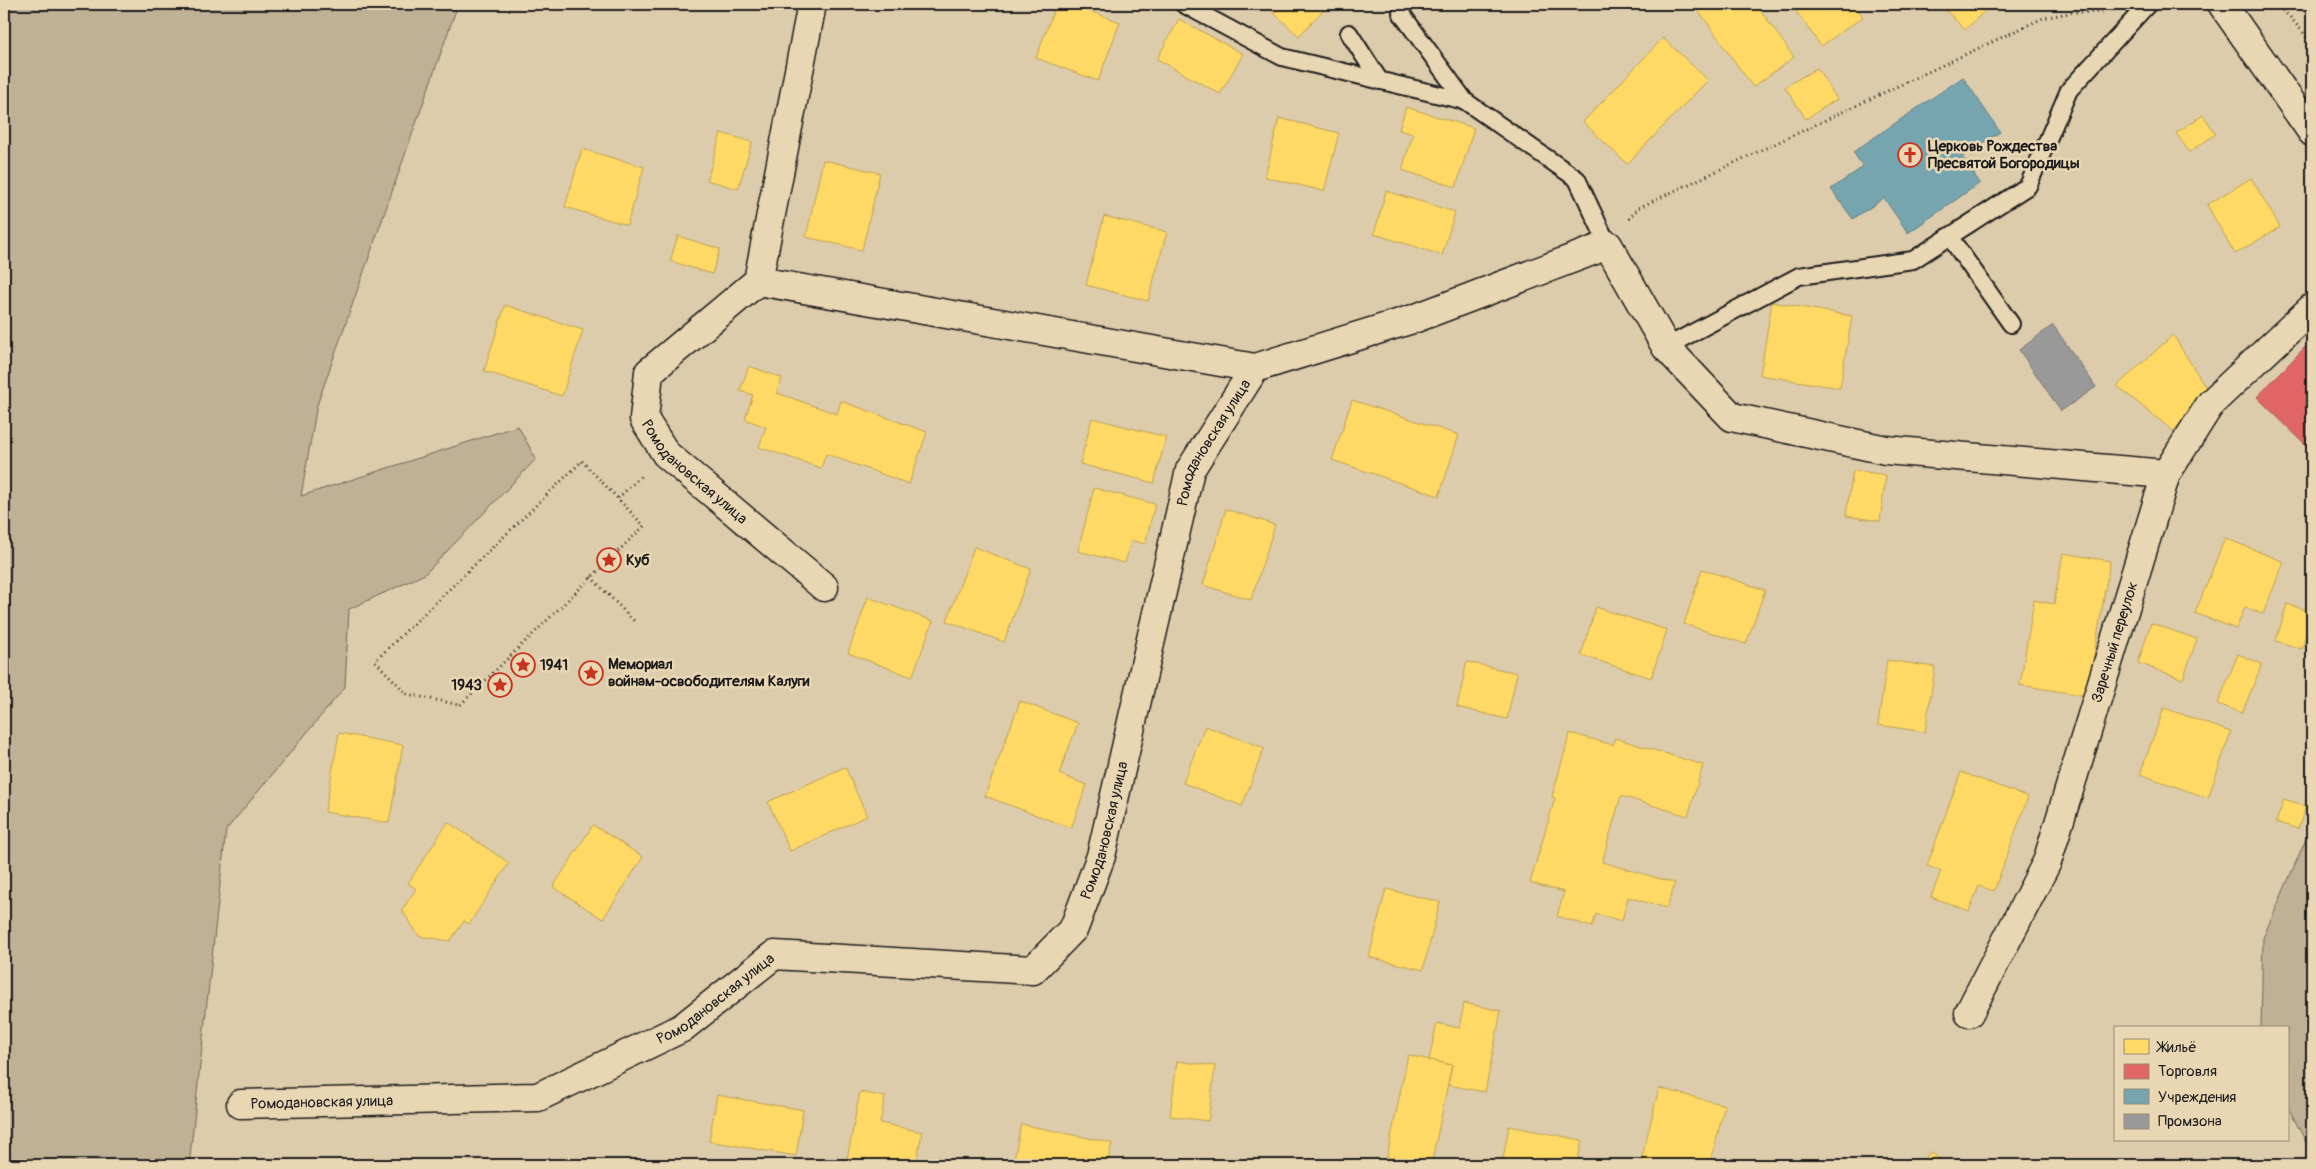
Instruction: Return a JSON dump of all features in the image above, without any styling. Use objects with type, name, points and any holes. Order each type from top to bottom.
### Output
[{"type":"street","points":[[758,280],[812,4]]},
{"type":"street","points":[[2222,4],[2312,132]]},
{"type":"street","points":[[1255,368],[1416,318],[1608,245],[1666,347],[1732,417],[1886,450],[2166,474]]},
{"type":"street","name":"Ромодановская улица","points":[[241,1104],[538,1097],[682,1028],[774,954],[1033,970],[1074,928],[1101,856],[1190,470],[1255,368],[758,280],[649,372],[644,420],[666,454],[824,586]]},
{"type":"street","name":"Заречный переулок","points":[[1969,1013],[2047,862],[2166,474],[2211,403],[2312,308]]},
{"type":"lane","points":[[1183,4],[1282,57],[1465,101]]},
{"type":"lane","points":[[1666,347],[1799,276],[1913,260],[2028,186],[2069,90],[2144,7]]},
{"type":"lane","points":[[1402,13],[1465,101],[1577,179],[1608,245]]},
{"type":"lane","points":[[1349,33],[1380,80]]},
{"type":"lane","points":[[1949,236],[2011,324]]},
{"type":"path","points":[[2275,4],[2290,17],[2312,43]]},
{"type":"path","points":[[1608,245],[1638,208],[2043,18],[2074,12],[2144,7]]},
{"type":"path","points":[[582,461],[644,526],[591,577],[460,705],[407,694],[375,661],[582,461]]},
{"type":"path","points":[[591,577],[634,621]]},
{"type":"shaded area","points":[[4,4],[458,4],[317,405],[301,496],[518,426],[536,459],[425,574],[349,609],[345,687],[226,830],[189,1165],[4,1165]]},
{"type":"shaded area","points":[[2312,825],[2312,1154],[2288,1107],[2288,1026],[2261,1026],[2263,938]]},
{"type":"building: Жильё","points":[[1056,4],[1070,4],[1120,22],[1098,81],[1036,58]]},
{"type":"building: Жильё","points":[[1264,4],[1321,4],[1325,8],[1299,36]]},
{"type":"building: Жильё","points":[[1707,4],[1756,4],[1794,57],[1753,87],[1698,10]]},
{"type":"building: Жильё","points":[[1791,4],[1854,4],[1863,17],[1821,46]]},
{"type":"building: Жильё","points":[[1940,4],[1992,4],[1965,30]]},
{"type":"building: Жильё","points":[[1179,19],[1243,54],[1220,94],[1157,59]]},
{"type":"building: Жильё","points":[[1663,38],[1708,80],[1627,164],[1583,122]]},
{"type":"building: Жильё","points":[[1817,68],[1837,99],[1806,119],[1785,87]]},
{"type":"building: Жильё","points":[[1406,107],[1474,128],[1456,187],[1402,170],[1413,134],[1399,130]]},
{"type":"building: Жильё","points":[[2203,115],[2216,134],[2189,152],[2176,133]]},
{"type":"building: Жильё","points":[[1279,118],[1339,133],[1324,191],[1265,177]]},
{"type":"building: Жильё","points":[[721,133],[752,142],[738,189],[707,180]]},
{"type":"building: Жильё","points":[[582,149],[644,167],[627,225],[565,207]]},
{"type":"building: Жильё","points":[[823,160],[880,173],[862,250],[806,237]]},
{"type":"building: Жильё","points":[[2251,178],[2280,227],[2235,254],[2207,205]]},
{"type":"building: Жильё","points":[[1386,191],[1455,212],[1442,255],[1374,234]]},
{"type":"building: Жильё","points":[[1104,216],[1167,232],[1148,301],[1086,285]]},
{"type":"building: Жильё","points":[[678,236],[720,249],[712,274],[670,261]]},
{"type":"building: Жильё","points":[[1772,302],[1852,316],[1840,388],[1760,375]]},
{"type":"building: Жильё","points":[[505,305],[583,330],[562,396],[484,371]]},
{"type":"building: Жильё","points":[[2173,335],[2210,394],[2173,431],[2117,386]]},
{"type":"building: Жильё","points":[[749,366],[782,378],[777,393],[837,414],[841,401],[927,432],[909,484],[826,454],[821,468],[759,447],[766,427],[745,419],[753,395],[740,391]]},
{"type":"building: Жильё","points":[[1352,400],[1459,435],[1439,496],[1332,460]]},
{"type":"building: Жильё","points":[[1092,418],[1166,437],[1154,483],[1080,464]]},
{"type":"building: Жильё","points":[[1853,470],[1886,475],[1880,521],[1846,516]]},
{"type":"building: Жильё","points":[[1094,488],[1155,504],[1145,544],[1131,540],[1125,563],[1078,551]]},
{"type":"building: Жильё","points":[[1226,509],[1275,525],[1251,600],[1203,585]]},
{"type":"building: Жильё","points":[[2225,538],[2284,562],[2263,614],[2245,607],[2236,629],[2195,613]]},
{"type":"building: Жильё","points":[[974,547],[1031,569],[1004,642],[947,621]]},
{"type":"building: Жильё","points":[[2063,553],[2110,561],[2087,696],[2020,685],[2034,600],[2054,604]]},
{"type":"building: Жильё","points":[[1702,569],[1765,590],[1746,644],[1684,624]]},
{"type":"building: Жильё","points":[[868,597],[933,621],[912,677],[848,653]]},
{"type":"building: Жильё","points":[[2287,604],[2312,612],[2302,649],[2276,641]]},
{"type":"building: Жильё","points":[[1596,607],[1667,630],[1651,678],[1581,655]]},
{"type":"building: Жильё","points":[[2151,623],[2197,639],[2183,679],[2138,663]]},
{"type":"building: Жильё","points":[[2238,654],[2262,664],[2242,713],[2218,704]]},
{"type":"building: Жильё","points":[[1887,660],[1935,667],[1925,732],[1878,725]]},
{"type":"building: Жильё","points":[[1467,662],[1517,673],[1507,719],[1457,707]]},
{"type":"building: Жильё","points":[[1020,701],[1078,723],[1059,774],[1087,785],[1071,828],[985,796]]},
{"type":"building: Жильё","points":[[2164,708],[2231,732],[2208,798],[2140,774]]},
{"type":"building: Жильё","points":[[1205,726],[1264,748],[1242,806],[1183,783]]},
{"type":"building: Жильё","points":[[339,733],[403,745],[389,823],[325,812]]},
{"type":"building: Жильё","points":[[1570,733],[1613,745],[1615,738],[1703,765],[1688,816],[1621,796],[1602,862],[1675,883],[1667,908],[1628,897],[1622,921],[1596,914],[1592,927],[1557,916],[1564,892],[1530,883],[1555,798],[1552,797]]},
{"type":"building: Жильё","points":[[845,767],[867,816],[790,851],[768,802]]},
{"type":"building: Жильё","points":[[1961,772],[2028,797],[1994,891],[1979,886],[1969,911],[1931,897],[1941,871],[1927,866]]},
{"type":"building: Жильё","points":[[2284,799],[2306,806],[2298,829],[2276,822]]},
{"type":"building: Жильё","points":[[448,822],[509,863],[469,924],[464,921],[450,941],[419,936],[402,910],[416,889],[408,883]]},
{"type":"building: Жильё","points":[[593,825],[643,857],[603,919],[553,887]]},
{"type":"building: Жильё","points":[[1386,889],[1440,902],[1423,970],[1369,957]]},
{"type":"building: Жильё","points":[[1464,1003],[1501,1011],[1485,1092],[1448,1085],[1452,1065],[1429,1060],[1437,1023],[1459,1028]]},
{"type":"building: Жильё","points":[[1408,1055],[1452,1065],[1431,1165],[1387,1157]]},
{"type":"building: Жильё","points":[[1177,1061],[1215,1066],[1208,1121],[1170,1116]]},
{"type":"building: Жильё","points":[[1659,1088],[1725,1105],[1710,1165],[1640,1165]]},
{"type":"building: Жильё","points":[[860,1092],[885,1097],[880,1123],[922,1132],[916,1165],[846,1165]]},
{"type":"building: Жильё","points":[[717,1095],[803,1110],[796,1156],[709,1141]]},
{"type":"building: Жильё","points":[[1021,1124],[1112,1143],[1107,1165],[1013,1165]]},
{"type":"building: Жильё","points":[[1509,1126],[1582,1140],[1577,1165],[1502,1165]]},
{"type":"building: Жильё","points":[[1931,1152],[1946,1165],[1918,1165]]},
{"type":"building: Торговля","points":[[2312,340],[2312,443],[2308,447],[2257,397]]},
{"type":"building: Учреждения","name":"Церковь Рождества Пресвятой Богородицы","points":[[1963,77],[2000,132],[1962,157],[1980,183],[1908,233],[1884,198],[1853,219],[1831,189],[1863,167],[1853,152]]},
{"type":"building: Промзона","points":[[2053,325],[2096,387],[2061,411],[2019,350]]},
{"type":"place","name":"Церковь Рождества Пресвятой Богородицы","points":[[1910,155]]},
{"type":"place","name":"Куб","points":[[609,560]]},
{"type":"place","name":"1941","points":[[523,665]]},
{"type":"place","name":"Мемориал войнам-освободителям Калуги","points":[[591,673]]},
{"type":"place","name":"1943","points":[[500,685]]}]
